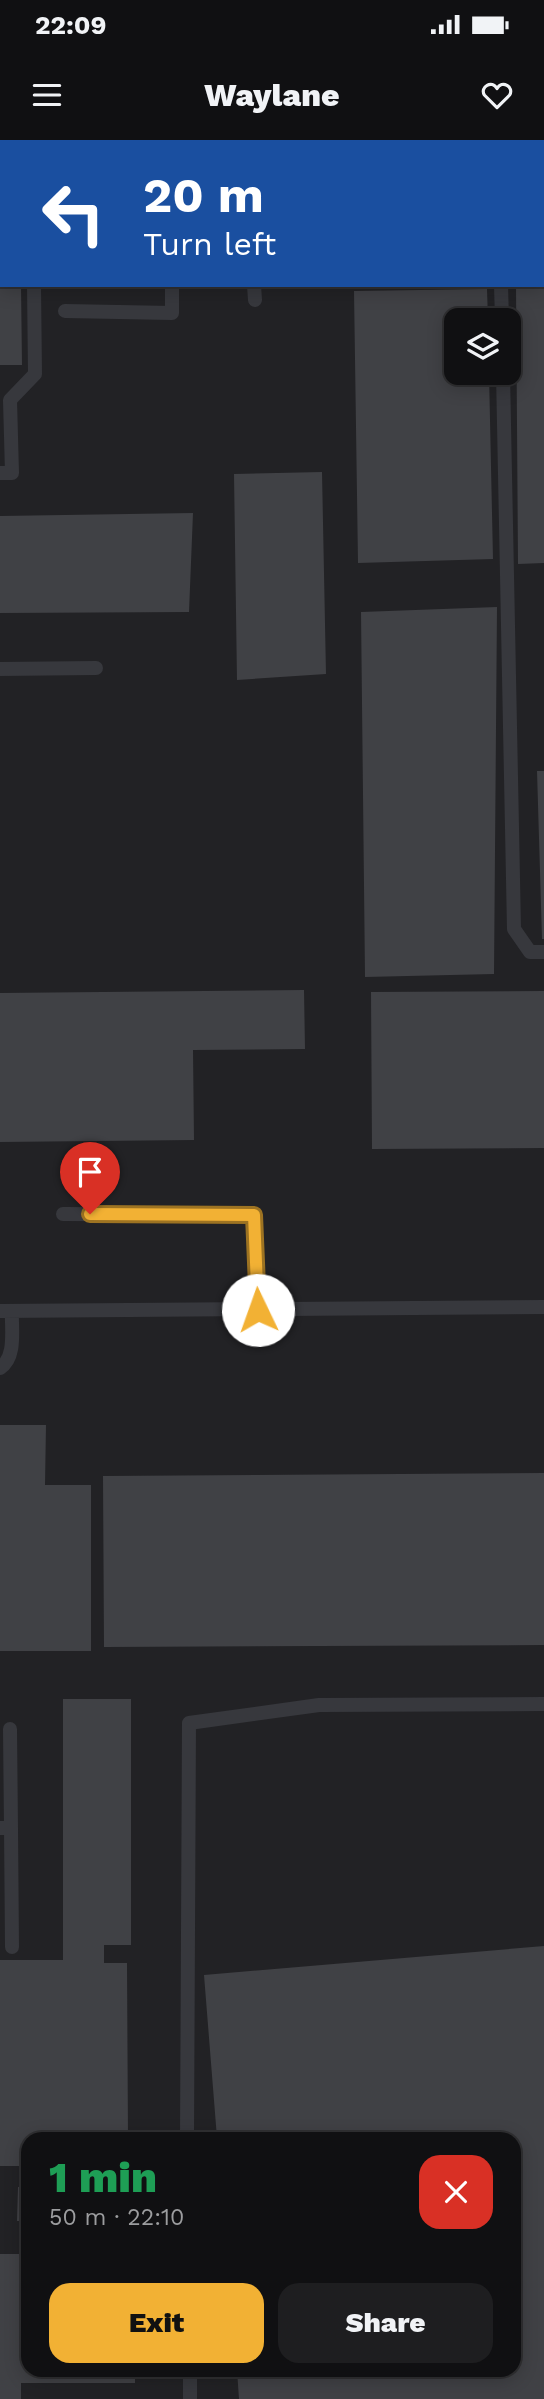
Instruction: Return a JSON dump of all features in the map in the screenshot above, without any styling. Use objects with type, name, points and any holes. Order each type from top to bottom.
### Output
[{"type":"lane","points":[[0,473],[12,473],[10,400],[35,374],[34,287]]},
{"type":"lane","points":[[65,311],[172,313],[172,287]]},
{"type":"lane","points":[[501,287],[502,308]]},
{"type":"lane","points":[[503,385],[513,929],[530,952],[544,952]]},
{"type":"lane","points":[[0,669],[96,668]]},
{"type":"lane","points":[[63,1214],[254,1215],[258,1310]]},
{"type":"lane","points":[[0,1368],[6,1364],[11,1352],[6,1311],[544,1307]]},
{"type":"lane","points":[[187,2132],[189,1723],[319,1705],[544,1703]]},
{"type":"lane","points":[[10,1729],[6,1828],[12,1947]]},
{"type":"lane","points":[[190,2377],[190,2399]]},
{"type":"shaded area","points":[[0,287],[544,287],[544,2399],[0,2399]]},
{"type":"building","points":[[0,287],[21,287],[22,365],[0,365]]},
{"type":"building","points":[[516,287],[544,287],[544,563],[518,564],[517,385],[521,385],[521,308],[516,308]]},
{"type":"building","points":[[487,289],[488,308],[444,308],[444,385],[489,385],[493,559],[358,563],[354,291]]},
{"type":"building","points":[[322,472],[326,674],[237,680],[234,474]]},
{"type":"building","points":[[193,513],[189,612],[0,613],[0,516]]},
{"type":"building","points":[[497,607],[494,974],[365,977],[361,612]]},
{"type":"building","points":[[537,771],[544,771],[544,939],[542,939]]},
{"type":"building","points":[[304,990],[305,1049],[193,1050],[194,1140],[0,1142],[0,993]]},
{"type":"building","points":[[544,991],[544,1148],[372,1149],[371,992]]},
{"type":"building","points":[[0,1425],[46,1425],[45,1485],[91,1485],[91,1651],[0,1651]]},
{"type":"building","points":[[544,1473],[544,1645],[104,1647],[103,1476]]},
{"type":"building","points":[[63,1699],[131,1699],[131,1945],[104,1945],[104,1963],[127,1963],[128,2132],[21,2132],[21,2166],[0,2166],[0,1960],[63,1960]]},
{"type":"building","points":[[544,1946],[544,2399],[239,2399],[237,2377],[521,2377],[521,2132],[217,2132],[204,1975]]},
{"type":"building","points":[[18,2187],[21,2187],[21,2221],[17,2221]]},
{"type":"building","points":[[0,2254],[21,2254],[21,2377],[135,2377],[135,2383],[21,2383],[21,2399],[0,2399]]},
{"type":"route","points":[[90,1214],[254,1215],[258,1310]]}]
